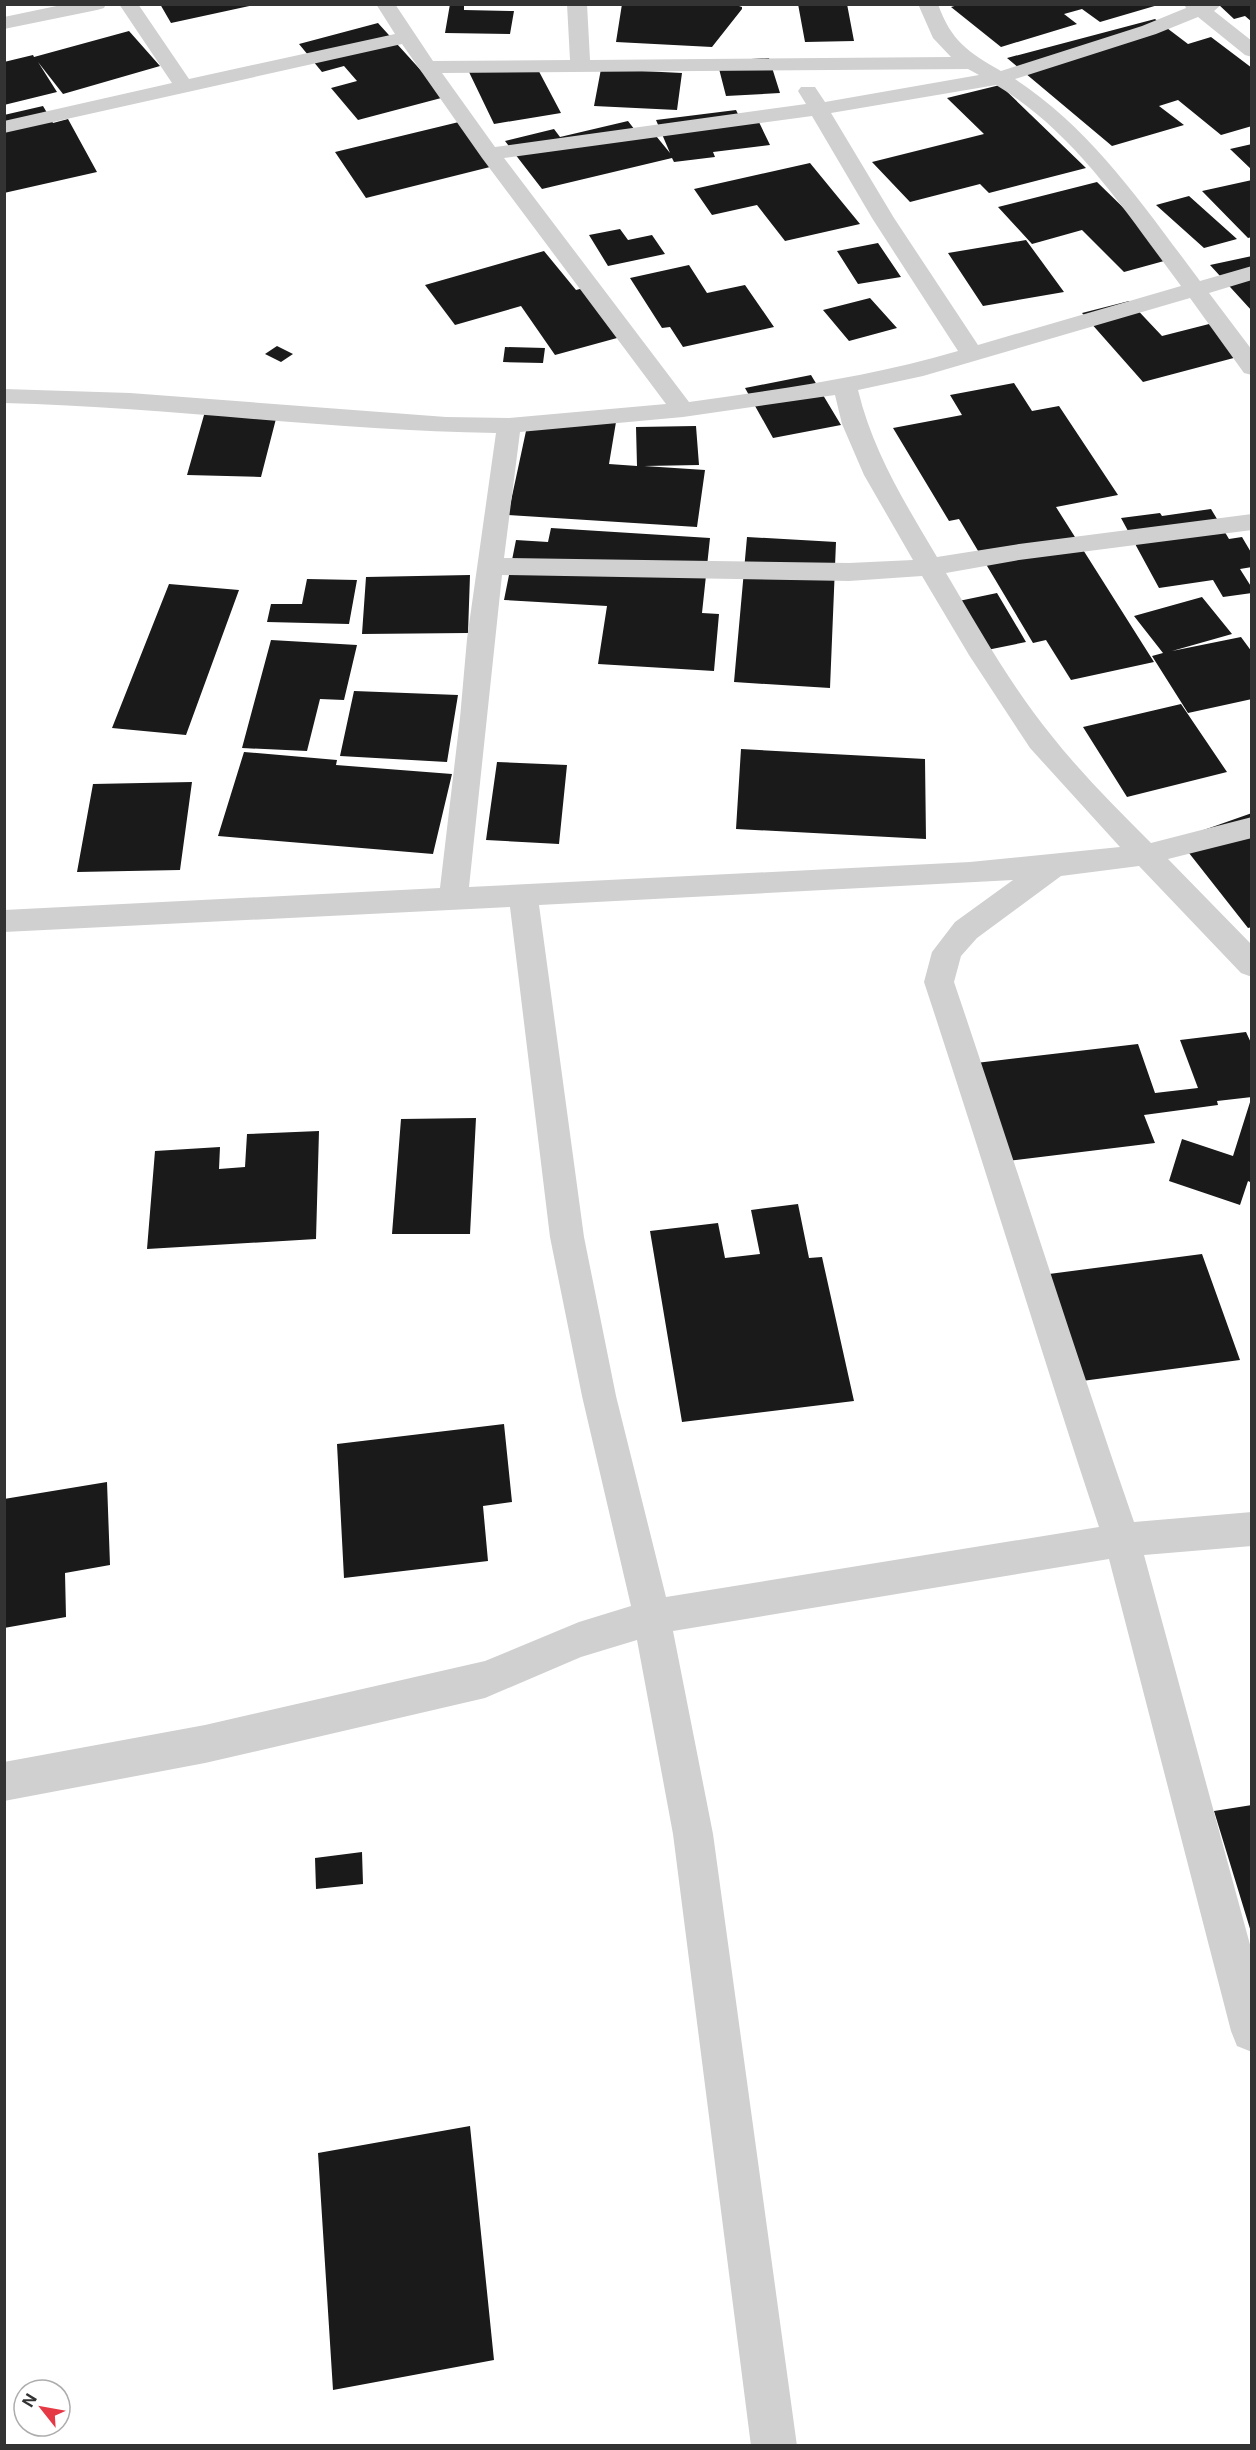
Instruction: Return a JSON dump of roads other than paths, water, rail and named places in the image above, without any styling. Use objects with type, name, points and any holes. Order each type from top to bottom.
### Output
[{"type":"street","points":[[4,23],[97,4]]},
{"type":"street","points":[[128,4],[185,88]]},
{"type":"street","points":[[385,4],[426,67],[489,154],[633,348],[683,410]]},
{"type":"street","points":[[577,4],[580,66]]},
{"type":"street","points":[[928,4],[939,34],[947,44],[971,63],[998,78],[1060,122],[1088,151],[1129,199],[1251,368]]},
{"type":"street","points":[[489,154],[817,109],[998,78],[1149,30],[1202,6],[1251,51]]},
{"type":"street","points":[[4,127],[406,37]]},
{"type":"street","points":[[426,67],[971,63]]},
{"type":"street","points":[[794,64],[817,109],[883,218],[972,354]]},
{"type":"street","points":[[4,396],[90,398],[417,424],[508,426],[683,410],[732,405],[915,371],[1251,273]]},
{"type":"street","points":[[844,386],[864,450],[978,649],[1040,741],[1108,818],[1197,906],[1251,965]]},
{"type":"street","points":[[453,899],[508,426]]},
{"type":"street","points":[[490,566],[839,572],[929,567],[1019,552],[1251,522]]},
{"type":"street","points":[[4,921],[623,892],[958,873],[1144,855],[1251,827]]},
{"type":"street","points":[[1055,865],[960,935],[947,952],[939,982],[999,1161],[1060,1358],[1122,1540],[1251,2031]]},
{"type":"street","points":[[523,895],[567,1237],[599,1396],[652,1617],[693,1834],[737,2180],[774,2445]]},
{"type":"street","points":[[4,1782],[205,1744],[485,1679],[579,1640],[652,1617],[1122,1540],[1251,1529]]}]
